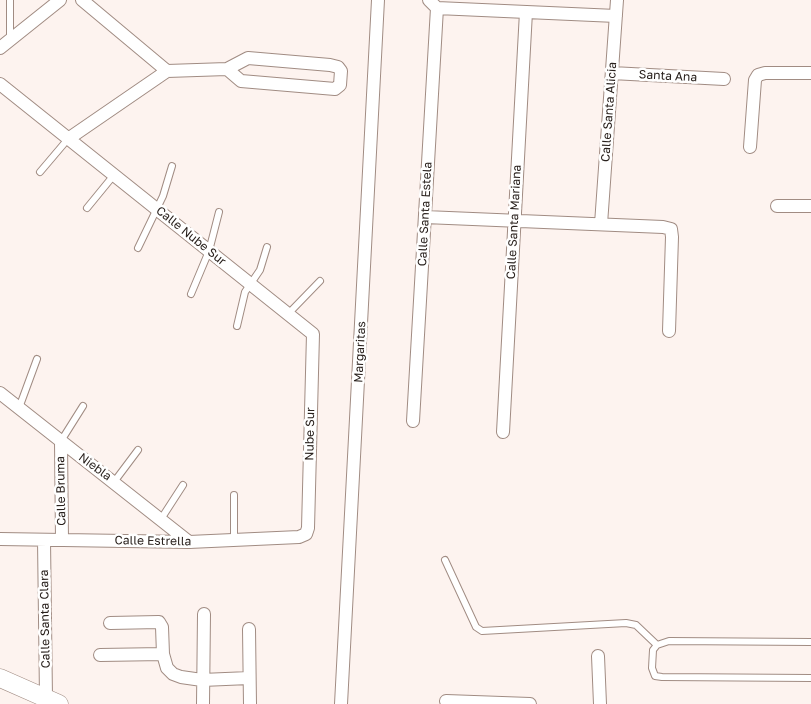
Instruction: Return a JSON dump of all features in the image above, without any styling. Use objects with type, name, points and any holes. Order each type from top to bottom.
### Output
[{"type":"main road","points":[[0,678],[53,701]]},
{"type":"street","points":[[5,44],[60,0]]},
{"type":"street","points":[[82,0],[167,71]]},
{"type":"street","name":"Margaritas","points":[[341,704],[378,0]]},
{"type":"street","name":"Calle Santa Alicia","points":[[602,224],[617,0]]},
{"type":"street","points":[[433,4],[526,12],[616,16]]},
{"type":"street","name":"Calle Santa Estela","points":[[413,421],[426,217],[433,4]]},
{"type":"street","name":"Calle Santa Mariana","points":[[503,432],[526,12]]},
{"type":"street","points":[[68,140],[167,71],[227,69],[248,58],[338,67],[341,72],[340,85],[335,89],[240,81],[227,69]]},
{"type":"street","name":"Santa Ana","points":[[612,73],[724,79]]},
{"type":"street","points":[[750,147],[754,80],[758,75],[765,73],[811,73]]},
{"type":"street","name":"Calle Nube Sur","points":[[0,84],[312,334]]},
{"type":"street","points":[[777,206],[811,206]]},
{"type":"street","points":[[426,217],[663,227],[671,230],[669,331]]},
{"type":"street","name":"Nube Sur","points":[[306,534],[308,528],[312,334]]},
{"type":"street","name":"Niebla","points":[[0,393],[189,542]]},
{"type":"street","name":"Calle Bruma","points":[[61,442],[62,540]]},
{"type":"street","name":"Calle Estrella","points":[[0,539],[189,542],[299,537],[306,534]]},
{"type":"street","name":"Calle Santa Clara","points":[[44,540],[53,701]]},
{"type":"street","points":[[203,704],[204,614]]},
{"type":"street","points":[[110,623],[159,622],[162,627],[167,668],[173,674],[202,680],[249,678]]},
{"type":"street","points":[[248,629],[250,704]]},
{"type":"street","points":[[100,656],[164,654]]},
{"type":"street","points":[[598,656],[600,704]]},
{"type":"street","points":[[446,701],[530,704]]},
{"type":"lane","points":[[5,44],[10,0]]},
{"type":"lane","points":[[40,172],[68,140]]},
{"type":"lane","points":[[138,248],[157,208],[172,166]]},
{"type":"lane","points":[[87,208],[114,175]]},
{"type":"lane","points":[[190,294],[209,251],[219,212]]},
{"type":"lane","points":[[237,326],[245,292],[260,270],[267,247]]},
{"type":"lane","points":[[288,314],[320,281]]},
{"type":"lane","points":[[19,408],[37,359]]},
{"type":"lane","points":[[61,442],[83,406]]},
{"type":"lane","points":[[114,482],[138,450]]},
{"type":"lane","points":[[161,520],[183,485]]},
{"type":"lane","points":[[234,495],[234,540]]},
{"type":"lane","points":[[445,560],[476,626],[482,631],[626,623],[636,625],[657,645]]},
{"type":"lane","points":[[811,642],[669,641],[657,645],[653,650],[652,668],[655,676],[811,678]]}]
